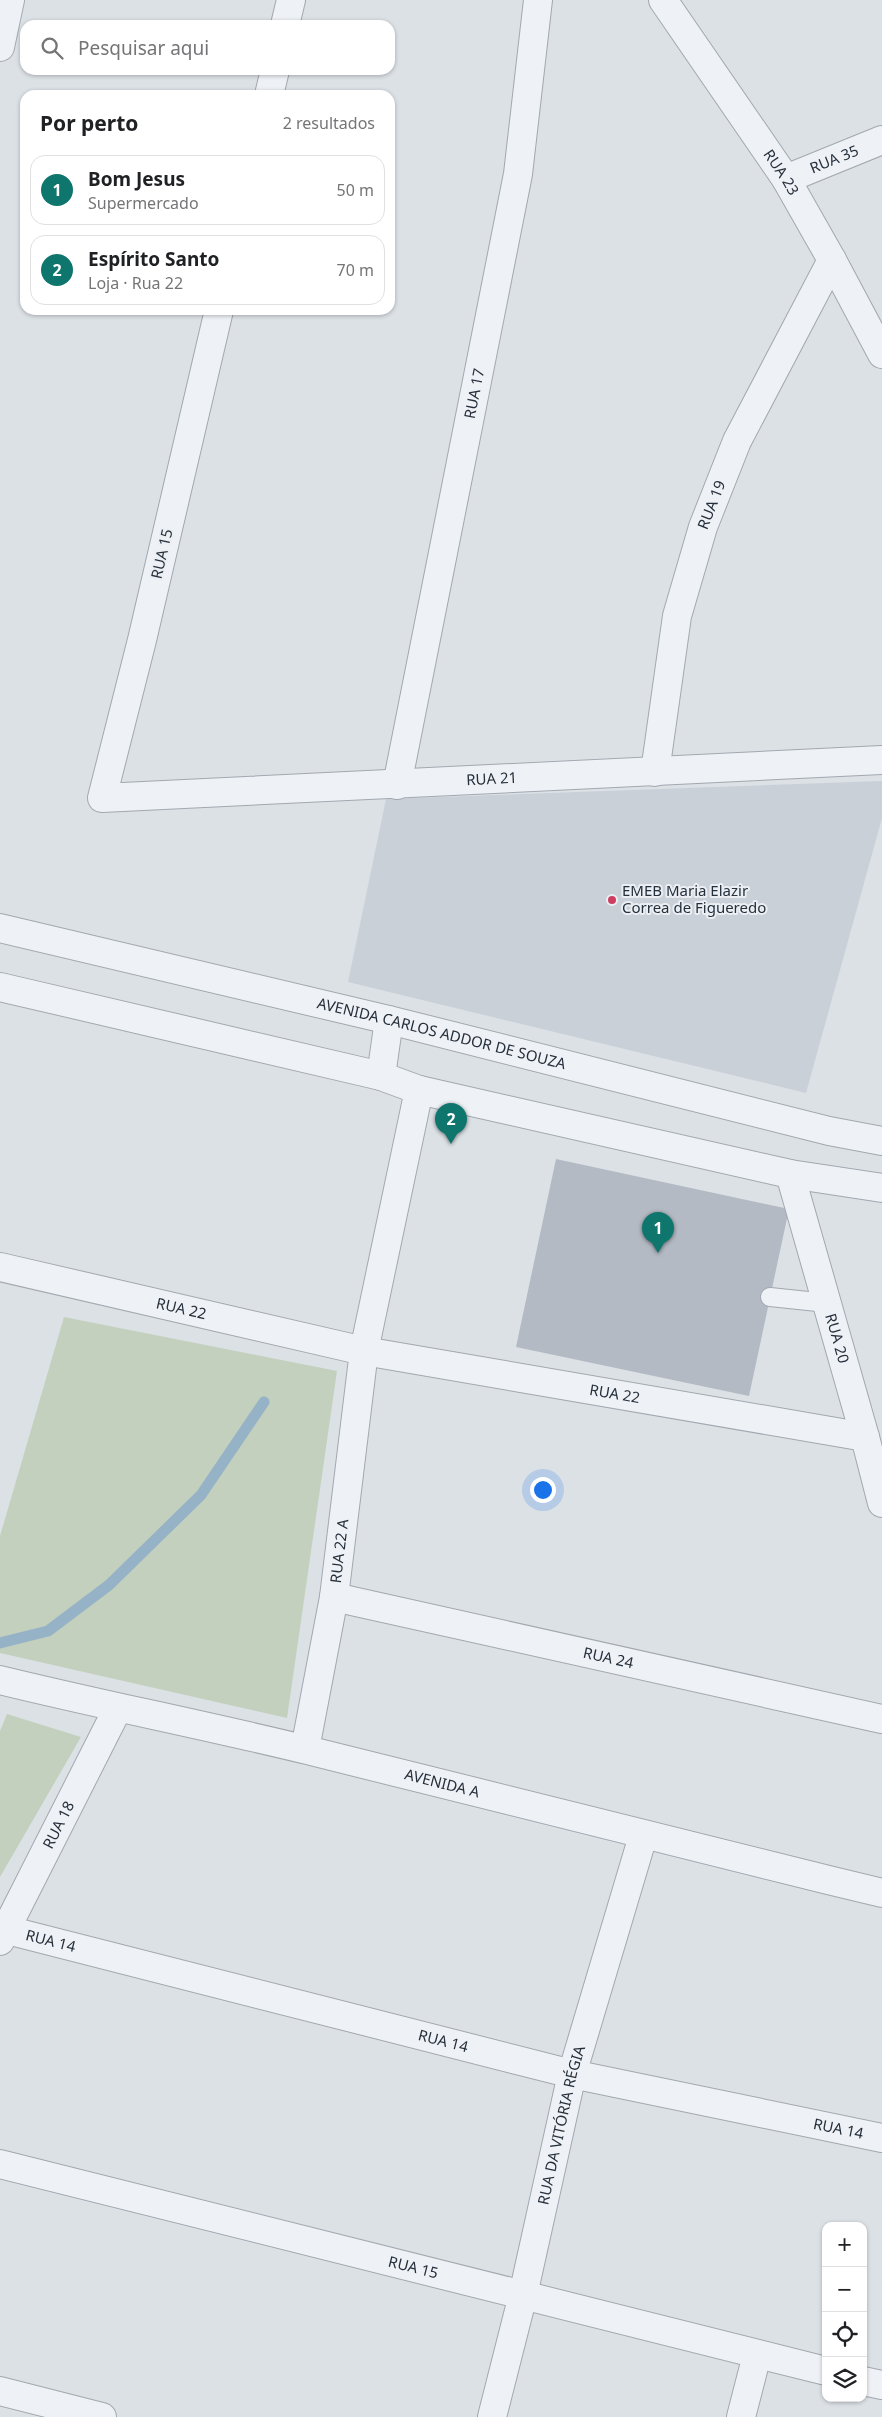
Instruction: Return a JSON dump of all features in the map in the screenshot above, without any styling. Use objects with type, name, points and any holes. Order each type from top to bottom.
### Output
[{"type":"street","points":[[0,48],[10,0]]},
{"type":"street","points":[[286,20],[291,0]]},
{"type":"street","name":"RUA 17","points":[[397,785],[518,174],[538,0]]},
{"type":"street","name":"RUA 23","points":[[663,0],[786,179],[882,354]]},
{"type":"street","points":[[270,90],[274,75]]},
{"type":"street","name":"RUA 35","points":[[786,179],[882,140]]},
{"type":"street","name":"RUA 19","points":[[655,772],[677,616],[703,527],[737,442],[832,260]]},
{"type":"street","name":"RUA 15","points":[[102,798],[142,640],[218,315]]},
{"type":"street","name":"RUA 21","points":[[102,798],[882,760]]},
{"type":"street","name":"AVENIDA CARLOS ADDOR DE SOUZA","points":[[0,928],[389,1020],[819,1129],[882,1141]]},
{"type":"street","points":[[0,987],[381,1076],[419,1090],[790,1174],[882,1188]]},
{"type":"street","points":[[381,1076],[389,1020]]},
{"type":"street","points":[[364,1351],[419,1090]]},
{"type":"street","name":"RUA 20","points":[[790,1174],[866,1437],[882,1503]]},
{"type":"street","name":"RUA 22","points":[[0,1267],[364,1351],[866,1437]]},
{"type":"street","name":"RUA 22 A","points":[[305,1749],[334,1597],[364,1351]]},
{"type":"street","name":"RUA 24","points":[[334,1597],[882,1719]]},
{"type":"street","name":"AVENIDA A","points":[[0,1680],[305,1749],[643,1836],[882,1893]]},
{"type":"street","name":"RUA 18","points":[[4,1935],[118,1708]]},
{"type":"street","name":"RUA DA VITÓRIA RÉGIA","points":[[492,2417],[523,2295],[572,2074],[643,1836]]},
{"type":"street","name":"RUA 14","points":[[4,1935],[572,2074],[882,2138]]},
{"type":"street","name":"RUA 15","points":[[0,2164],[822,2370]]},
{"type":"street","points":[[741,2417],[757,2355]]},
{"type":"street","points":[[867,2381],[882,2385]]},
{"type":"street","points":[[0,2391],[102,2417]]},
{"type":"lane","points":[[770,1296],[827,1303]]},
{"type":"shaded area","name":"EMEB Maria Elazir Correa de Figueredo","points":[[882,781],[882,818],[806,1093],[348,982],[386,799]]},
{"type":"green space","points":[[64,1317],[337,1371],[287,1718],[0,1653],[0,1536]]},
{"type":"green space","points":[[7,1714],[81,1737],[0,1877],[0,1731]]},
{"type":"building","points":[[556,1159],[789,1209],[749,1396],[516,1347]]},
{"type":"waterway","points":[[0,1643],[48,1631],[109,1585],[201,1495],[264,1402]]},
{"type":"place","name":"EMEB Maria Elazir Correa de Figueredo","points":[[612,900]]},
{"type":"place","name":"Espírito Santo","points":[[451,1144]]},
{"type":"place","name":"Bom Jesus","points":[[658,1253]]}]
